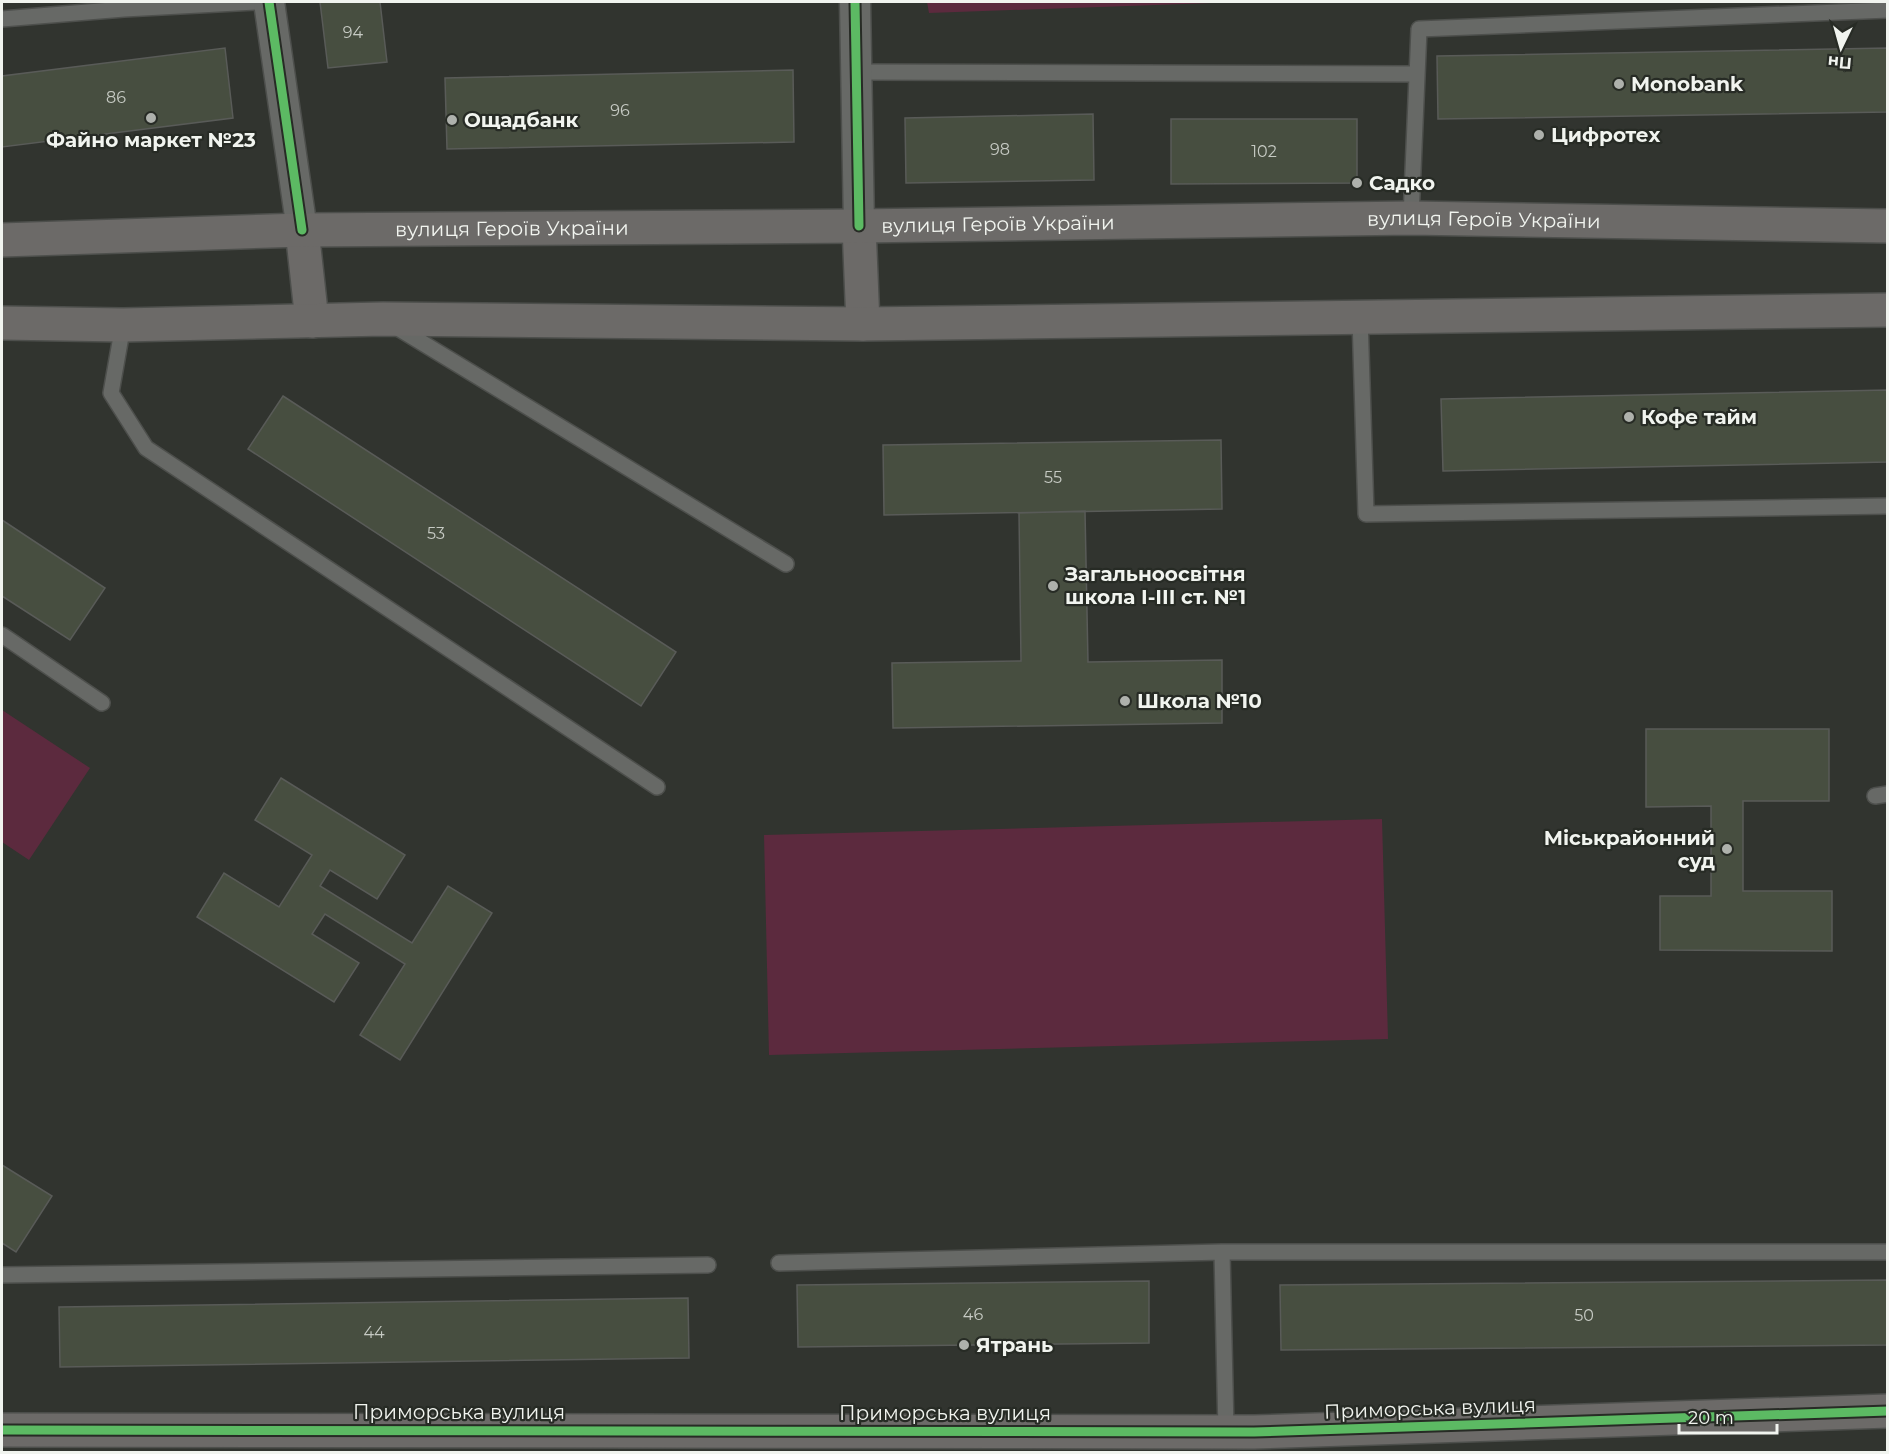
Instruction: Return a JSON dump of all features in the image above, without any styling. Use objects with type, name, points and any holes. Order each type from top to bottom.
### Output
[{"type":"main road","name":"вулиця Героїв України","points":[[2,240],[302,230],[859,226],[1411,218],[1887,226]]},
{"type":"main road","points":[[859,226],[863,324]]},
{"type":"main road","points":[[302,230],[312,321]]},
{"type":"main road","points":[[2,323],[123,325],[382,319],[863,324],[1887,310]]},
{"type":"main road","name":"Приморська вулиця","points":[[2,1430],[1226,1431],[1887,1411]]},
{"type":"street","points":[[269,2],[302,230]]},
{"type":"street","points":[[855,2],[859,226]]},
{"type":"lane","points":[[2,19],[123,5],[256,2]]},
{"type":"lane","points":[[1411,218],[1419,28],[1887,10]]},
{"type":"lane","points":[[856,72],[1417,74]]},
{"type":"lane","points":[[1360,317],[1366,514],[1887,506]]},
{"type":"lane","points":[[382,319],[786,564]]},
{"type":"lane","points":[[123,325],[111,393],[146,448],[657,787]]},
{"type":"lane","points":[[2,635],[102,704]]},
{"type":"lane","points":[[778,1263],[1222,1252],[1887,1252]]},
{"type":"lane","points":[[1222,1252],[1226,1431]]},
{"type":"lane","points":[[2,1275],[708,1265]]},
{"type":"shaded area","points":[[927,2],[1240,2],[929,13]]},
{"type":"shaded area","points":[[2,710],[90,768],[29,860],[2,842]]},
{"type":"shaded area","points":[[1382,819],[1388,1039],[769,1055],[764,835]]},
{"type":"building","points":[[320,2],[380,2],[387,62],[328,68]]},
{"type":"building","points":[[225,48],[233,118],[2,147],[2,76]]},
{"type":"building","points":[[1888,48],[1888,112],[1438,119],[1437,56]]},
{"type":"building","points":[[793,70],[794,142],[447,149],[445,78]]},
{"type":"building","points":[[1093,114],[1094,180],[906,183],[905,118]]},
{"type":"building","points":[[1171,119],[1357,119],[1357,183],[1171,184]]},
{"type":"building","points":[[1888,390],[1888,462],[1443,471],[1441,399]]},
{"type":"building","points":[[283,396],[676,652],[641,706],[248,449]]},
{"type":"building","name":"Загальноосвітня школа І-ІІІ ст. №1","points":[[1221,440],[1222,509],[884,515],[883,445]]},
{"type":"building","name":"Загальноосвітня школа І-ІІІ ст. №1","points":[[1085,511],[1088,662],[1222,660],[1222,723],[893,728],[892,663],[1021,661],[1019,513]]},
{"type":"building","points":[[2,520],[105,588],[70,640],[2,596]]},
{"type":"building","name":"Міськрайонний суд","points":[[1646,729],[1829,729],[1829,801],[1743,801],[1743,891],[1832,891],[1832,951],[1660,950],[1660,896],[1711,896],[1711,806],[1646,807]]},
{"type":"building","points":[[281,778],[405,855],[377,899],[330,870],[320,886],[412,943],[448,886],[492,913],[400,1060],[360,1035],[405,964],[325,914],[312,934],[359,963],[334,1002],[197,917],[224,873],[279,907],[312,855],[255,820]]},
{"type":"building","points":[[2,1165],[52,1196],[16,1252],[2,1243]]},
{"type":"building","points":[[1888,1280],[1888,1345],[1281,1350],[1280,1285]]},
{"type":"building","points":[[1149,1281],[1149,1343],[798,1347],[797,1285]]},
{"type":"building","points":[[688,1298],[689,1358],[60,1367],[59,1307]]},
{"type":"cycle path","points":[[269,2],[302,230]]},
{"type":"cycle path","points":[[855,2],[859,226]]},
{"type":"cycle path","points":[[2,1430],[1254,1432],[1888,1411]]},
{"type":"place","name":"Monobank","points":[[1619,84]]},
{"type":"place","name":"Файно маркет №23","points":[[151,118]]},
{"type":"place","name":"Ощадбанк","points":[[452,120]]},
{"type":"place","name":"Цифротех","points":[[1539,135]]},
{"type":"place","name":"Садко","points":[[1357,183]]},
{"type":"place","name":"Кофе тайм","points":[[1629,417]]},
{"type":"place","name":"Загальноосвітня школа І-ІІІ ст. №1","points":[[1053,586]]},
{"type":"place","name":"Школа №10","points":[[1125,701]]},
{"type":"place","name":"Міськрайонний суд","points":[[1727,849]]},
{"type":"place","name":"Ятрань","points":[[964,1345]]}]
